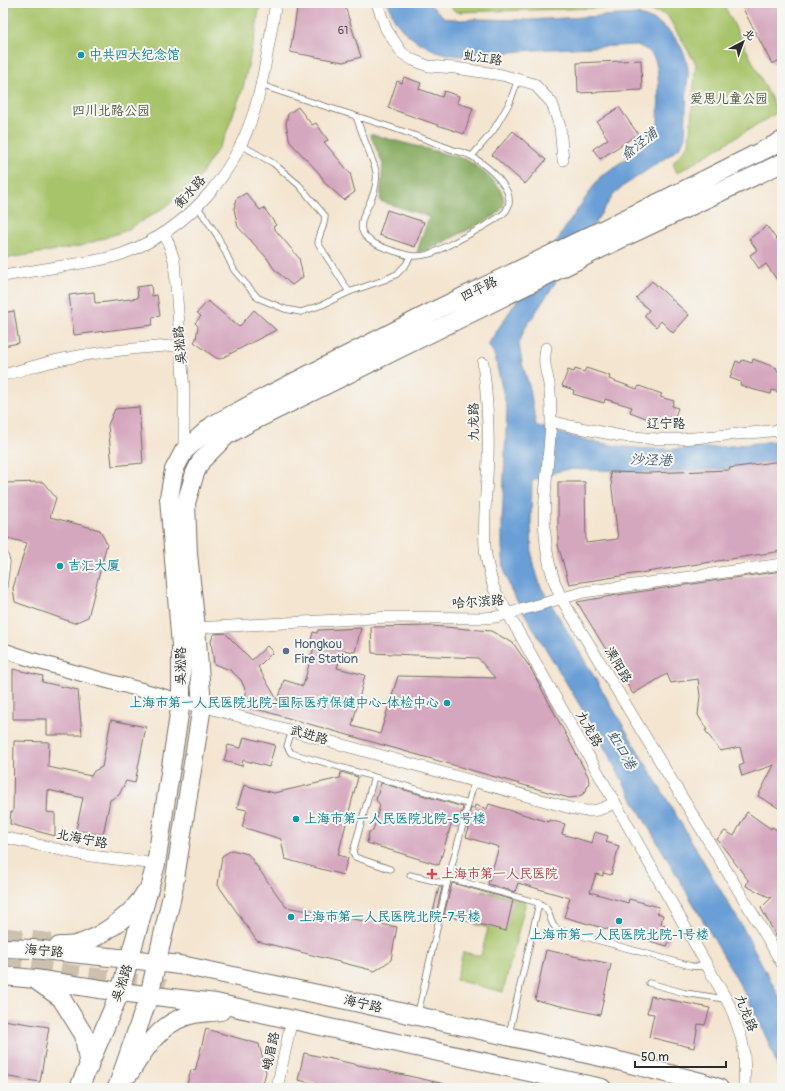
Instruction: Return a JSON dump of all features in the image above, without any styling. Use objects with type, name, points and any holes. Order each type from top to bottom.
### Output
[{"type":"main road","name":"四平路","points":[[184,451],[213,425],[267,396],[440,308],[782,141]]},
{"type":"main road","name":"四平路","points":[[201,461],[232,432],[612,243],[782,163]]},
{"type":"main road","name":"吴淞路","points":[[79,1088],[120,992],[155,870],[181,702],[180,634],[169,498],[174,470],[184,451]]},
{"type":"main road","name":"吴淞路","points":[[119,1088],[149,996],[173,891],[202,706],[188,554],[186,503],[192,480],[201,461]]},
{"type":"main road","points":[[32,949],[74,945],[100,934],[130,912],[142,898],[155,870]]},
{"type":"main road","name":"海宁路","points":[[3,948],[32,949],[186,966],[324,995],[623,1062],[719,1088]]},
{"type":"main road","points":[[3,976],[35,979],[149,996],[216,1003],[602,1088]]},
{"type":"main road","points":[[35,979],[61,998],[84,1035],[88,1067]]},
{"type":"main road","points":[[119,1088],[152,1042],[160,1032],[169,1025],[185,1016],[198,1013],[227,1010],[248,1010]]},
{"type":"street","name":"衡水路","points":[[3,276],[95,261],[122,254],[175,227],[198,206],[216,185],[228,167],[241,145],[250,124],[258,98],[276,3]]},
{"type":"street","name":"虬江路","points":[[377,3],[386,29],[402,53],[413,60],[428,66],[463,69],[502,75],[534,84],[552,103],[560,126],[563,160]]},
{"type":"street","name":"吴淞路","points":[[164,233],[174,260],[185,420],[184,451]]},
{"type":"street","points":[[3,375],[51,362],[87,355],[119,350],[180,345]]},
{"type":"street","name":"溧阳路","points":[[546,348],[544,359],[550,395],[550,426],[544,507],[544,534],[557,599],[768,939],[782,964]]},
{"type":"street","name":"九龙路","points":[[483,363],[489,431],[485,494],[485,547],[494,589],[730,1006],[742,1038],[745,1058],[744,1088]]},
{"type":"street","name":"辽宁路","points":[[550,426],[570,426],[621,436],[657,439],[682,439],[782,430]]},
{"type":"street","name":"哈尔滨路","points":[[196,628],[378,618],[483,618],[508,615],[584,592],[782,564]]},
{"type":"street","name":"武进路","points":[[3,650],[38,662],[150,692],[181,702],[202,706],[292,730],[582,811],[604,809],[615,802]]},
{"type":"street","name":"北海宁路","points":[[3,837],[155,870]]},
{"type":"street","name":"峨眉路","points":[[277,1088],[292,1019]]},
{"type":"lane","points":[[472,156],[493,131],[510,102],[518,79]]},
{"type":"lane","points":[[260,85],[356,117],[472,156],[495,174],[507,189],[509,202],[506,212],[496,220],[422,257],[410,256],[376,244],[364,236],[360,223],[374,191],[376,172],[356,117]]},
{"type":"lane","points":[[241,145],[273,163],[299,185],[325,216],[325,226],[319,233],[318,243],[349,292]]},
{"type":"lane","points":[[198,206],[216,235],[234,270],[258,298],[301,312],[322,305],[349,292],[397,274],[407,263],[410,256]]},
{"type":"lane","points":[[3,550],[7,562],[3,594]]},
{"type":"lane","points":[[292,730],[287,746],[291,753],[468,804]]},
{"type":"lane","points":[[374,777],[353,852],[355,857],[390,870]]},
{"type":"lane","points":[[417,1016],[448,881],[474,782]]},
{"type":"lane","points":[[410,875],[448,881],[539,903],[547,909],[552,924],[557,929],[684,964],[708,967]]},
{"type":"lane","points":[[508,1037],[539,903]]},
{"type":"lane","points":[[649,983],[685,993],[726,999]]},
{"type":"green space","name":"四川北路公园","points":[[3,3],[260,3],[256,30],[243,88],[224,139],[199,178],[167,206],[125,231],[81,246],[3,259]]},
{"type":"green space","name":"爱思儿童公园","points":[[446,3],[723,3],[778,112],[677,173],[673,163],[689,144],[696,64],[667,15],[638,7],[456,12]]},
{"type":"green space","points":[[370,134],[465,159],[481,170],[493,181],[501,191],[504,206],[495,216],[428,250],[417,252],[429,217],[380,201],[383,164]]},
{"type":"green space","points":[[483,890],[526,901],[503,992],[456,980],[463,952],[481,956],[488,928],[474,924]]},
{"type":"water","points":[[388,3],[428,3],[445,18],[461,20],[529,20],[637,14],[655,21],[667,29],[678,42],[686,59],[688,76],[685,137],[681,146],[619,189],[612,197],[524,330],[519,344],[522,363],[530,389],[536,425],[585,440],[636,448],[691,449],[782,440],[782,460],[724,469],[654,472],[568,469],[532,481],[532,560],[541,587],[743,928],[782,1002],[782,1082],[767,1038],[745,994],[639,811],[598,736],[511,591],[504,568],[502,521],[507,409],[494,354],[488,344],[600,177],[658,137],[659,84],[654,58],[651,53],[637,45],[535,50],[470,56],[450,55],[429,48],[403,31],[395,20]]},
{"type":"building","points":[[298,3],[344,3],[361,57],[343,62],[290,52]]},
{"type":"building","points":[[740,3],[782,3],[782,59],[772,64]]},
{"type":"building","points":[[641,60],[642,90],[578,93],[577,63]]},
{"type":"building","points":[[404,77],[421,83],[419,89],[442,97],[444,91],[459,96],[457,103],[473,108],[464,134],[388,108],[397,81],[402,83]]},
{"type":"building","points":[[298,107],[312,125],[316,123],[328,140],[324,142],[350,173],[355,192],[344,200],[326,184],[319,173],[290,142],[286,124],[288,114]]},
{"type":"building","points":[[619,107],[638,134],[600,159],[593,149],[608,139],[597,122]]},
{"type":"building","points":[[513,131],[546,160],[525,184],[492,155]]},
{"type":"building","points":[[246,193],[260,210],[264,208],[276,225],[273,227],[299,258],[303,277],[292,285],[274,269],[267,258],[238,227],[234,209],[236,199]]},
{"type":"building","points":[[387,210],[424,222],[415,247],[379,235]]},
{"type":"building","points":[[767,226],[776,239],[782,235],[782,287],[766,264],[759,269],[750,255],[757,250],[749,239]]},
{"type":"building","points":[[652,281],[689,315],[673,333],[661,321],[656,327],[644,316],[649,310],[636,298]]},
{"type":"building","points":[[151,285],[152,296],[157,295],[160,316],[153,317],[152,325],[74,335],[69,295],[94,292],[95,303],[107,302],[138,298],[137,287]]},
{"type":"building","points":[[208,301],[239,327],[254,310],[276,330],[220,359],[216,358],[194,342],[196,339],[198,326],[195,323],[201,316],[197,313]]},
{"type":"building","points":[[14,311],[19,343],[3,346],[3,313]]},
{"type":"building","points":[[753,359],[777,368],[776,370],[782,372],[782,393],[772,390],[771,394],[751,389],[740,385],[741,382],[730,378],[736,361],[741,363],[742,360],[752,363]]},
{"type":"building","points":[[586,368],[610,376],[609,379],[637,389],[639,386],[662,394],[660,397],[674,401],[672,406],[678,408],[672,425],[660,420],[659,423],[630,412],[632,407],[605,399],[604,403],[573,394],[574,390],[562,386],[568,370],[574,372],[575,369],[584,372]]},
{"type":"building","points":[[139,407],[143,463],[112,466],[108,425],[115,409]]},
{"type":"building","points":[[782,461],[782,551],[569,584],[558,545],[558,482],[585,482],[586,543],[618,539],[610,472],[649,473],[730,470],[729,468]]},
{"type":"building","name":"吉汇大厦","points":[[43,482],[56,498],[50,517],[100,530],[107,544],[88,617],[74,623],[15,602],[13,588],[27,543],[3,537],[3,483]]},
{"type":"building","points":[[782,571],[782,810],[758,796],[774,765],[742,776],[739,766],[744,764],[740,747],[720,751],[705,730],[707,730],[698,715],[700,696],[698,679],[671,683],[667,674],[633,694],[577,602]]},
{"type":"building","points":[[432,626],[491,631],[513,643],[531,669],[588,776],[589,782],[586,791],[583,794],[577,797],[569,798],[246,706],[246,691],[241,680],[230,670],[214,664],[211,641],[214,634],[225,633],[252,660],[267,646],[273,652],[258,667],[278,701],[284,680],[303,686],[314,647],[310,645],[313,632],[317,633],[318,630],[361,628],[355,652],[343,650],[337,668],[365,675],[352,726],[380,734],[398,676],[495,678],[478,658],[372,653],[371,627]]},
{"type":"building","points":[[13,669],[43,676],[42,682],[78,690],[82,735],[47,735],[47,719],[13,719]]},
{"type":"building","points":[[111,720],[146,727],[135,783],[126,781],[119,795],[110,800],[103,835],[76,830],[83,798],[48,790],[47,812],[55,813],[55,836],[10,824],[11,812],[13,812],[14,741],[49,742],[48,767],[91,776],[94,771],[102,767]]},
{"type":"building","points":[[244,737],[275,745],[269,767],[243,760],[242,766],[224,761],[228,745],[241,748]]},
{"type":"building","name":"上海市第一人民医院北院-5号楼","points":[[341,772],[358,777],[338,855],[348,858],[343,875],[285,859],[281,839],[242,827],[247,810],[237,808],[244,785],[274,793],[340,778]]},
{"type":"building","points":[[381,783],[463,807],[459,824],[452,821],[439,865],[367,843],[369,832],[373,831],[380,805],[376,800]]},
{"type":"building","points":[[489,804],[549,822],[549,820],[565,824],[562,834],[592,843],[595,832],[608,836],[606,842],[619,846],[611,875],[603,873],[603,876],[596,874],[590,892],[628,903],[629,899],[659,907],[657,913],[663,915],[661,924],[665,925],[663,933],[671,935],[667,946],[564,917],[570,898],[518,883],[515,892],[488,884],[499,847],[466,837],[469,828],[466,827],[471,808],[474,809],[475,805],[487,809]]},
{"type":"building","points":[[747,812],[771,829],[772,827],[782,833],[782,947],[761,908],[771,898],[746,886],[748,880],[717,839],[725,831],[734,836]]},
{"type":"building","name":"上海市第一人民医院北院-7号楼","points":[[232,850],[248,854],[286,907],[397,927],[391,960],[375,971],[257,941],[218,885],[222,856]]},
{"type":"building","points":[[452,883],[513,900],[506,931],[444,915]]},
{"type":"building","points":[[439,887],[442,887],[436,913],[433,912]]},
{"type":"building","points":[[546,950],[611,964],[600,1015],[535,1000]]},
{"type":"building","points":[[651,996],[710,1008],[705,1025],[698,1024],[694,1048],[649,1037],[654,1014],[647,1013]]},
{"type":"building","points":[[3,1020],[49,1027],[40,1082],[3,1076]]},
{"type":"building","points":[[206,1029],[259,1044],[266,1072],[262,1088],[186,1088],[191,1070],[195,1071]]},
{"type":"building","points":[[304,1053],[445,1084],[445,1088],[335,1088],[298,1080]]},
{"type":"tunnel","points":[[3,937],[54,943]]},
{"type":"tunnel","points":[[3,964],[168,989]]},
{"type":"place","name":"中共四大纪念馆","points":[[81,55]]},
{"type":"place","name":"吉汇大厦","points":[[60,566]]},
{"type":"place","name":"Hongkou Fire Station","points":[[286,651]]},
{"type":"place","name":"上海市第一人民医院北院-国际医疗保健中心-体检中心","points":[[447,703]]},
{"type":"place","name":"上海市第一人民医院北院-5号楼","points":[[296,819]]},
{"type":"place","name":"上海市第一人民医院","points":[[432,874]]},
{"type":"place","name":"上海市第一人民医院北院-7号楼","points":[[291,917]]},
{"type":"place","name":"上海市第一人民医院北院-1号楼","points":[[619,921]]},
{"type":"water label","name":"俞泾浦","points":[[639,144]]},
{"type":"water label","name":"沙泾港","points":[[651,460]]},
{"type":"water label","name":"虹口港","points":[[622,750]]}]
